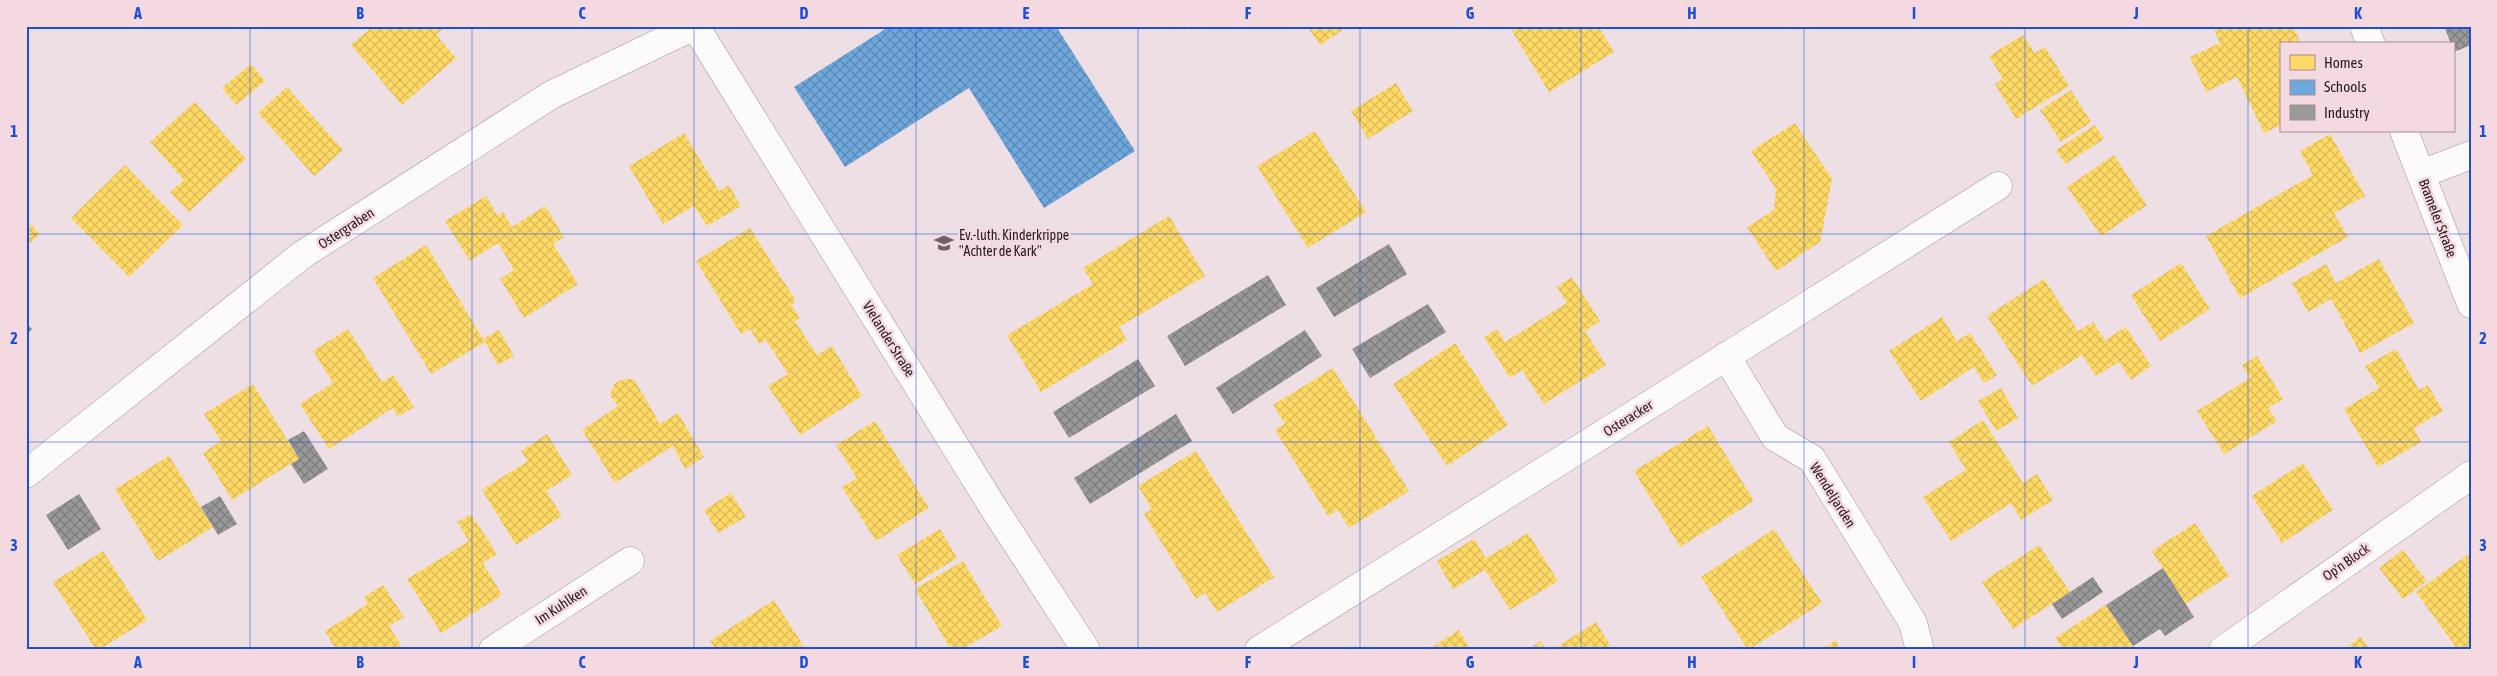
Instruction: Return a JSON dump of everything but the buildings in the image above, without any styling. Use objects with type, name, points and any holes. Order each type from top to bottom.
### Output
[{"type":"street","name":"Ostergraben","points":[[26,474],[302,255],[551,95],[695,26]]},
{"type":"street","name":"Vielander Straße","points":[[695,26],[993,507],[1086,650]]},
{"type":"street","points":[[2364,26],[2370,42]]},
{"type":"street","name":"Brameler Straße","points":[[2404,132],[2471,304]]},
{"type":"street","points":[[2421,174],[2471,155]]},
{"type":"street","name":"Osteracker","points":[[1259,650],[1998,186]]},
{"type":"street","name":"Wendeljarden","points":[[1726,356],[1775,436],[1812,459],[1913,623],[1920,650]]},
{"type":"street","name":"Op'n Block","points":[[2222,650],[2471,475]]},
{"type":"street","name":"Im Kuhlken","points":[[493,650],[630,561]]},
{"type":"place","name":"Ev.-luth. Kinderkrippe \"Achter de Kark\"","points":[[944,243]]}]
